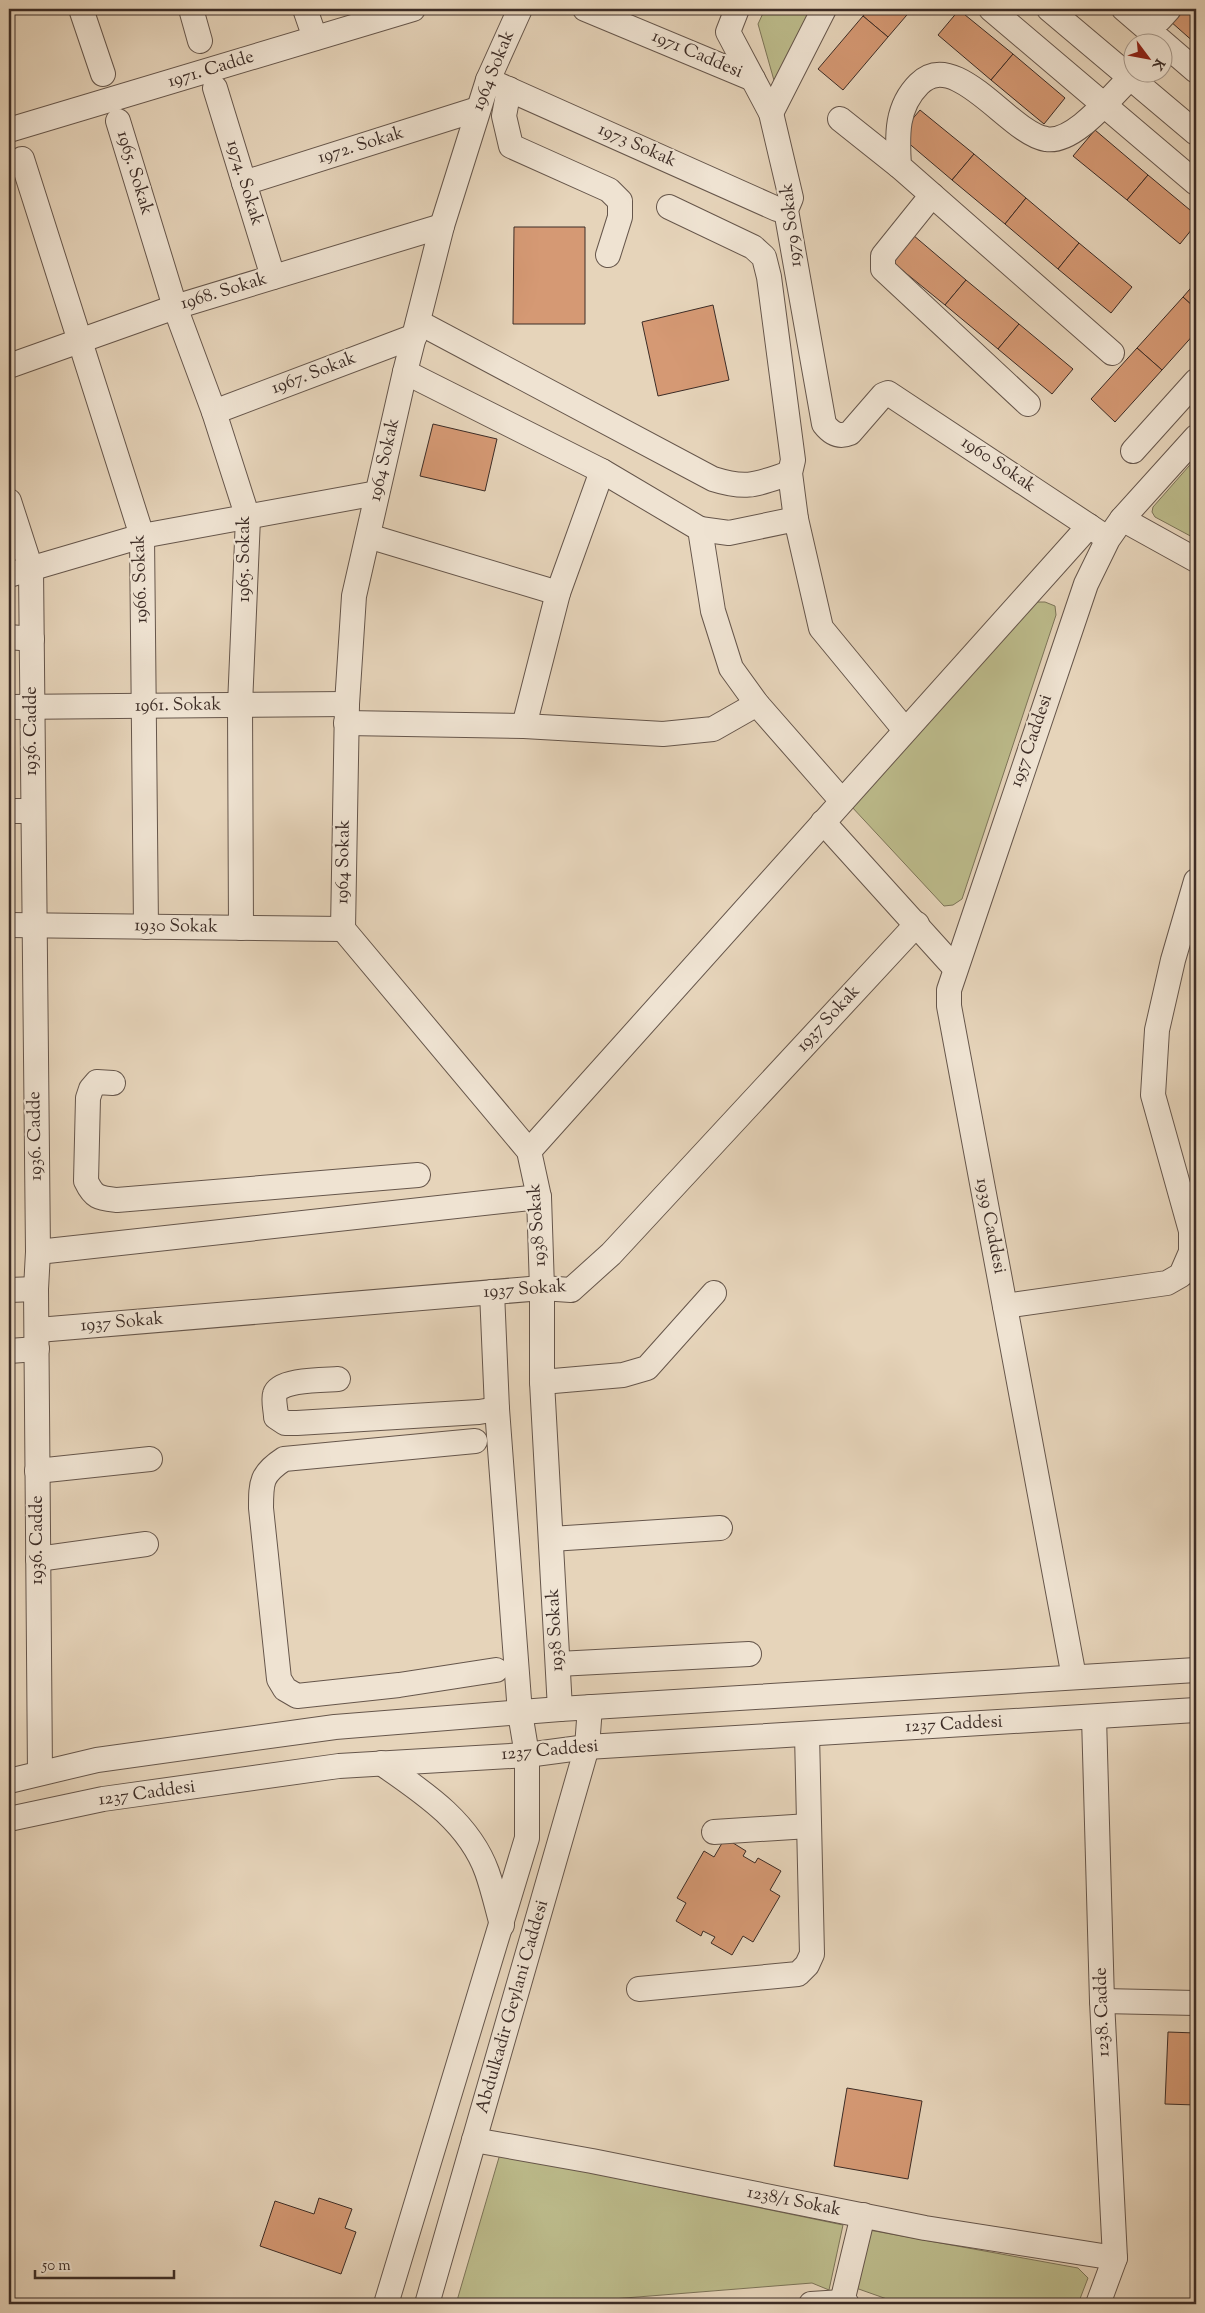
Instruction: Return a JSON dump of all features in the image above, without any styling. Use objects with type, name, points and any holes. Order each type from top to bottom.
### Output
[{"type":"street","points":[[81,9],[103,74]]},
{"type":"street","points":[[191,9],[200,41]]},
{"type":"street","points":[[305,9],[315,38]]},
{"type":"street","name":"1971. Cadde","points":[[9,130],[413,9]]},
{"type":"street","name":"1964 Sokak","points":[[342,929],[346,714],[354,596],[405,372],[442,226],[478,109],[499,85],[520,9]]},
{"type":"street","name":"1971 Caddesi","points":[[585,9],[628,17],[753,79]]},
{"type":"street","name":"1979 Sokak","points":[[737,9],[728,32],[771,112],[792,198],[786,210],[824,424],[836,435],[844,435],[850,432],[883,394],[888,393]]},
{"type":"street","points":[[771,112],[824,9]]},
{"type":"street","points":[[991,9],[1196,183]]},
{"type":"street","points":[[1049,9],[1122,71]]},
{"type":"street","points":[[1124,9],[1196,72]]},
{"type":"street","points":[[898,166],[898,125],[902,108],[912,92],[923,80],[939,74],[958,78],[999,107],[1018,126],[1046,140],[1062,137],[1069,133],[1104,106],[1126,82]]},
{"type":"street","points":[[1135,82],[1196,133]]},
{"type":"street","points":[[499,85],[511,146],[609,190],[620,201],[620,217],[608,255]]},
{"type":"street","name":"1973 Sokak","points":[[499,85],[777,209],[786,210]]},
{"type":"street","name":"1974. Sokak","points":[[215,88],[273,277]]},
{"type":"street","name":"1972. Sokak","points":[[244,183],[478,109]]},
{"type":"street","points":[[840,119],[932,195],[1112,352]]},
{"type":"street","name":"1965. Sokak","points":[[118,121],[175,307],[214,412],[248,518],[240,705],[241,928]]},
{"type":"street","name":"1966. Sokak","points":[[22,159],[142,536],[146,927]]},
{"type":"street","points":[[932,195],[883,256],[883,269],[1028,404]]},
{"type":"street","points":[[669,207],[753,247],[764,257],[770,277],[793,460],[790,473],[796,518],[821,628],[905,730]]},
{"type":"street","name":"1968. Sokak","points":[[9,366],[175,307],[442,226]]},
{"type":"street","points":[[416,329],[713,479],[735,486],[753,485],[790,473]]},
{"type":"street","name":"1967. Sokak","points":[[214,412],[416,329]]},
{"type":"street","points":[[405,372],[602,472],[700,529],[729,533],[796,518]]},
{"type":"street","points":[[1133,451],[1196,381]]},
{"type":"street","name":"1960 Sokak","points":[[888,393],[1108,539]]},
{"type":"street","name":"1957 Caddesi","points":[[955,968],[1086,584],[1108,539],[1122,519],[1196,437]]},
{"type":"street","points":[[524,726],[558,593],[602,472]]},
{"type":"street","points":[[9,575],[142,536],[377,493]]},
{"type":"street","name":"1936. Cadde","points":[[9,501],[31,568],[20,638],[32,707],[38,1252],[36,1289],[40,1773]]},
{"type":"street","points":[[1122,519],[1196,560]]},
{"type":"street","points":[[529,1151],[1089,526]]},
{"type":"street","points":[[700,529],[713,611],[731,668],[757,704],[842,800]]},
{"type":"street","points":[[368,536],[558,593]]},
{"type":"street","name":"1961. Sokak","points":[[9,708],[240,705],[346,714],[663,734],[713,729],[757,704]]},
{"type":"street","points":[[9,811],[33,811]]},
{"type":"street","points":[[823,822],[955,968]]},
{"type":"street","points":[[1005,1306],[1167,1283],[1181,1275],[1191,1252],[1191,1231],[1153,1095],[1157,1030],[1173,960],[1196,881]]},
{"type":"street","name":"1937 Sokak","points":[[9,1351],[37,1340],[492,1292],[542,1288],[571,1290],[611,1254],[917,924]]},
{"type":"street","name":"1930 Sokak","points":[[9,925],[342,929]]},
{"type":"street","name":"1938 Sokak","points":[[342,929],[529,1151],[540,1197],[542,1382],[560,1709]]},
{"type":"street","name":"1939 Caddesi","points":[[955,968],[949,990],[950,1006],[1074,1677]]},
{"type":"street","points":[[113,1083],[97,1082],[91,1089],[88,1098],[86,1181],[91,1193],[101,1198],[117,1200],[418,1175]]},
{"type":"street","points":[[366,1179],[368,1216]]},
{"type":"street","points":[[38,1252],[540,1197]]},
{"type":"street","points":[[9,1290],[36,1289]]},
{"type":"street","points":[[492,1292],[497,1409],[520,1713]]},
{"type":"street","points":[[542,1382],[623,1375],[648,1368],[714,1293]]},
{"type":"street","points":[[338,1379],[290,1383],[279,1387],[274,1394],[276,1417],[285,1423],[297,1423],[479,1412],[497,1409]]},
{"type":"street","points":[[476,1442],[284,1459],[271,1467],[261,1480],[260,1508],[279,1679],[285,1689],[297,1696],[399,1685],[496,1670]]},
{"type":"street","points":[[37,1471],[150,1459]]},
{"type":"street","points":[[551,1539],[720,1528]]},
{"type":"street","points":[[38,1559],[146,1544]]},
{"type":"street","points":[[558,1664],[749,1654]]},
{"type":"street","points":[[9,1781],[107,1759],[335,1727],[590,1707],[1196,1670]]},
{"type":"street","points":[[399,1685],[404,1722]]},
{"type":"street","name":"Abdulkadir Geylani Caddesi","points":[[427,2304],[587,1747],[590,1707]]},
{"type":"street","name":"1237 Caddesi","points":[[9,1819],[104,1799],[340,1766],[527,1754],[587,1747],[1196,1710]]},
{"type":"street","name":"Abdulkadir Geylani Caddesi","points":[[386,2304],[527,1838],[527,1754],[520,1713]]},
{"type":"street","name":"1238. Cadde","points":[[1094,1717],[1102,2001],[1116,2258],[1098,2304]]},
{"type":"street","points":[[639,1989],[798,1974],[807,1965],[812,1954],[807,1734]]},
{"type":"street","points":[[381,1763],[423,1791],[462,1828],[487,1871],[502,1925]]},
{"type":"street","points":[[714,1832],[809,1826]]},
{"type":"street","points":[[1102,2001],[1196,2003]]},
{"type":"street","name":"1238/1 Sokak","points":[[474,2140],[592,2161],[925,2228],[1116,2258]]},
{"type":"street","points":[[811,2304],[844,2303],[863,2215]]},
{"type":"shaded area","points":[[765,9],[825,9],[779,98],[758,24]]},
{"type":"shaded area","points":[[1196,458],[1196,539],[1155,517],[1152,512],[1153,507]]},
{"type":"shaded area","points":[[1033,602],[1045,602],[1055,606],[1056,615],[962,899],[953,905],[944,906],[851,806]]},
{"type":"shaded area","points":[[500,2154],[843,2225],[829,2290],[812,2283],[550,2304],[456,2304]]},
{"type":"shaded area","points":[[869,2230],[1078,2268],[1088,2278],[1078,2304],[901,2304],[853,2287]]},
{"type":"building","points":[[869,9],[912,9],[888,37],[863,16]]},
{"type":"building","points":[[1181,9],[1196,9],[1196,44],[1170,21]]},
{"type":"building","points":[[959,10],[1013,54],[991,80],[938,35]]},
{"type":"building","points":[[863,16],[888,37],[843,90],[818,69]]},
{"type":"building","points":[[1013,54],[1065,98],[1044,124],[991,80]]},
{"type":"building","points":[[920,110],[974,154],[952,180],[899,135]]},
{"type":"building","points":[[1095,130],[1148,175],[1127,200],[1073,156]]},
{"type":"building","points":[[974,154],[1026,198],[1005,224],[952,180]]},
{"type":"building","points":[[1148,175],[1196,215],[1196,224],[1180,244],[1127,200]]},
{"type":"building","points":[[1026,198],[1079,243],[1058,269],[1005,224]]},
{"type":"building","points":[[514,227],[585,227],[585,324],[513,324]]},
{"type":"building","points":[[913,235],[966,280],[945,305],[891,261]]},
{"type":"building","points":[[1079,243],[1132,287],[1111,313],[1058,269]]},
{"type":"building","points":[[966,280],[1019,324],[998,349],[945,305]]},
{"type":"building","points":[[1196,282],[1196,309],[1183,297]]},
{"type":"building","points":[[1183,297],[1196,309],[1196,332],[1162,370],[1137,348]]},
{"type":"building","points":[[713,305],[729,380],[658,396],[642,322]]},
{"type":"building","points":[[1019,324],[1073,369],[1052,394],[998,349]]},
{"type":"building","points":[[1137,348],[1162,370],[1115,422],[1091,399]]},
{"type":"building","points":[[433,424],[497,439],[485,491],[420,476]]},
{"type":"building","points":[[725,1838],[746,1851],[743,1856],[755,1863],[758,1858],[781,1871],[770,1890],[780,1896],[753,1942],[743,1936],[732,1955],[711,1943],[715,1937],[703,1931],[701,1936],[676,1921],[686,1903],[677,1898],[704,1851],[714,1857]]},
{"type":"building","points":[[1168,2032],[1196,2033],[1196,2105],[1165,2104]]},
{"type":"building","points":[[847,2088],[922,2101],[908,2179],[834,2166]]},
{"type":"building","points":[[319,2198],[352,2209],[345,2228],[356,2232],[341,2274],[260,2246],[275,2201],[314,2214]]}]
